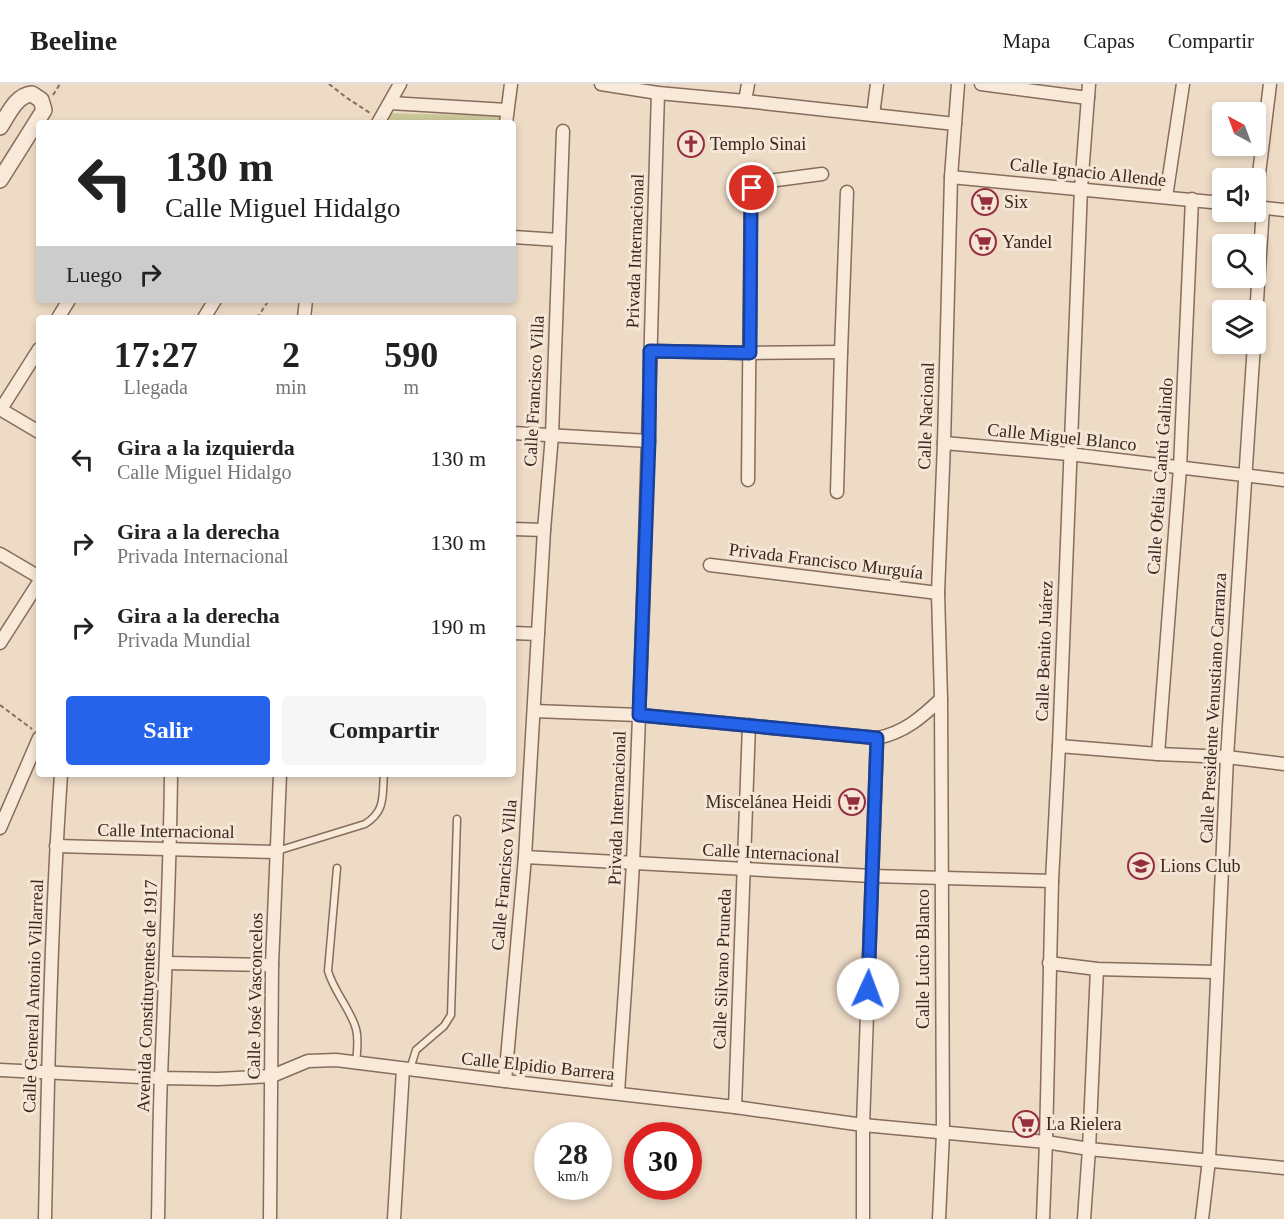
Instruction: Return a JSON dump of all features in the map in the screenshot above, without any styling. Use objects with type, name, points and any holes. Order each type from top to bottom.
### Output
[{"type":"street","points":[[380,120],[400,84]]},
{"type":"street","points":[[390,103],[507,117],[511,84]]},
{"type":"street","points":[[601,84],[658,93],[673,89],[746,101],[955,124]]},
{"type":"street","points":[[746,101],[748,84]]},
{"type":"street","points":[[873,115],[877,84]]},
{"type":"street","name":"Calle Nacional","points":[[941,699],[938,594],[951,177],[958,84]]},
{"type":"street","points":[[981,84],[1088,98]]},
{"type":"street","name":"Calle Benito Juárez","points":[[1043,1219],[1049,963],[1069,454],[1081,188],[1089,84]]},
{"type":"street","points":[[1166,198],[1183,84]]},
{"type":"street","points":[[1262,168],[1270,84]]},
{"type":"street","name":"Privada Internacional","points":[[618,1093],[633,864],[639,715],[658,93]]},
{"type":"street","points":[[0,128],[22,96],[32,94],[41,100],[44,110],[38,120]]},
{"type":"street","points":[[0,180],[36,123]]},
{"type":"street","name":"Calle Francisco Villa","points":[[505,1081],[525,857],[544,530],[552,435],[563,131]]},
{"type":"street","points":[[748,480],[751,192],[752,188],[761,182],[822,174]]},
{"type":"street","name":"Calle Ignacio Allende","points":[[951,177],[1212,202]]},
{"type":"street","points":[[837,492],[848,192]]},
{"type":"street","name":"Calle Ofelia Cantú Galindo","points":[[1158,754],[1180,468],[1192,199]]},
{"type":"street","points":[[1266,206],[1284,210]]},
{"type":"street","points":[[1256,300],[1258,222]]},
{"type":"street","points":[[516,237],[559,240]]},
{"type":"street","points":[[650,351],[841,352]]},
{"type":"street","points":[[36,354],[1,409],[36,430]]},
{"type":"street","name":"Calle Presidente Venustiano Carranza","points":[[1202,1219],[1209,1160],[1227,757],[1253,354]]},
{"type":"street","points":[[516,433],[649,441]]},
{"type":"street","name":"Calle Miguel Blanco","points":[[944,443],[1069,454],[1284,480]]},
{"type":"street","points":[[516,529],[544,530]]},
{"type":"street","points":[[0,554],[36,575]]},
{"type":"street","name":"Privada Francisco Murguía","points":[[710,565],[938,594]]},
{"type":"street","points":[[0,643],[36,587]]},
{"type":"street","points":[[516,633],[538,634]]},
{"type":"street","points":[[534,711],[639,715],[877,738],[902,730],[921,718],[941,699]]},
{"type":"street","name":"Calle Lucio Blanco","points":[[939,1219],[943,1133],[941,699]]},
{"type":"street","name":"Calle Silvano Pruneda","points":[[735,1107],[749,725]]},
{"type":"street","points":[[863,1219],[863,1125],[877,738]]},
{"type":"street","points":[[0,828],[36,743]]},
{"type":"street","points":[[1059,747],[1227,757],[1284,764]]},
{"type":"street","name":"Calle General Antonio Villarreal","points":[[45,1219],[56,846],[61,777]]},
{"type":"street","name":"Avenida Constituyentes de 1917","points":[[158,1219],[161,1078],[171,849],[171,777]]},
{"type":"street","name":"Calle José Vasconcelos","points":[[270,1219],[272,965],[280,777]]},
{"type":"street","name":"Calle Internacional","points":[[56,846],[276,852]]},
{"type":"street","name":"Calle Internacional","points":[[525,857],[872,876],[1052,881]]},
{"type":"street","points":[[167,963],[272,965]]},
{"type":"street","points":[[1049,963],[1097,969],[1217,972]]},
{"type":"street","points":[[1084,1219],[1097,969]]},
{"type":"street","name":"Calle Elpidio Barrera","points":[[0,1070],[218,1079],[272,1076],[314,1060],[336,1060],[735,1107],[863,1125],[1046,1142],[1089,1149]]},
{"type":"street","points":[[394,1219],[406,1070]]},
{"type":"street","points":[[1089,1149],[1284,1168]]},
{"type":"lane","points":[[276,852],[365,824],[373,819],[381,807],[384,777]]},
{"type":"lane","points":[[406,1070],[419,1046],[444,1026],[451,1015],[457,819]]},
{"type":"lane","points":[[337,867],[328,971],[334,988],[357,1030],[356,1063]]},
{"type":"path","points":[[329,84],[378,120]]},
{"type":"path","points":[[0,705],[36,734]]},
{"type":"shaded area","points":[[387,113],[513,116],[512,120],[384,120]]},
{"type":"place","name":"Templo Sinai","points":[[691,144]]},
{"type":"place","name":"Six","points":[[985,202]]},
{"type":"place","name":"Yandel","points":[[983,242]]},
{"type":"place","name":"Miscelánea Heidi","points":[[852,802]]},
{"type":"place","name":"Lions Club","points":[[1141,866]]},
{"type":"place","name":"La Rielera","points":[[1026,1124]]},
{"type":"route","points":[[752,188],[750,353],[650,351],[639,715],[877,738],[868,989]]}]
